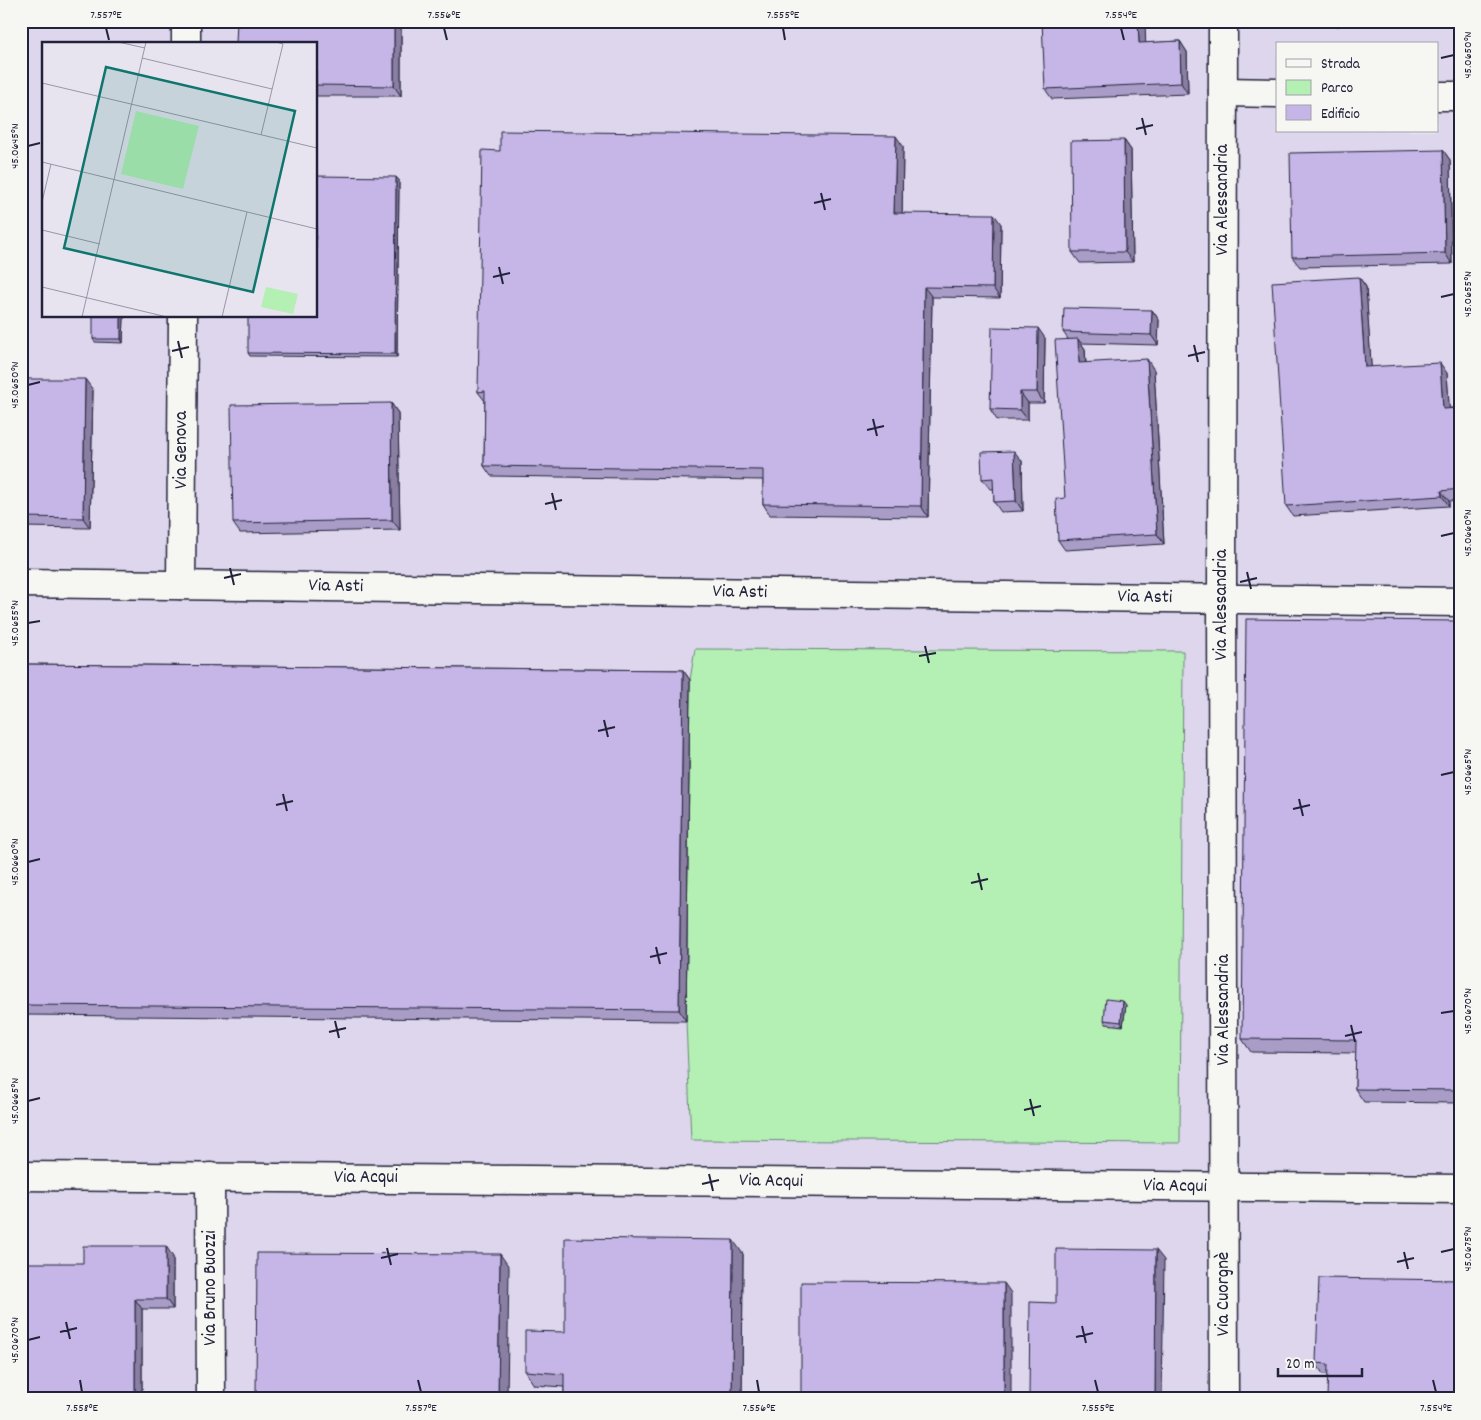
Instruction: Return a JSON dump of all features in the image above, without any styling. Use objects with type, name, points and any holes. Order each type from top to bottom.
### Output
[{"type":"street","points":[[186,21],[186,42]]},
{"type":"street","name":"Via Alessandria","points":[[1223,21],[1224,1188]]},
{"type":"street","points":[[1223,92],[1276,93]]},
{"type":"street","points":[[1438,96],[1460,96]]},
{"type":"street","name":"Via Genova","points":[[181,585],[183,318]]},
{"type":"street","name":"Via Asti","points":[[21,583],[1460,602]]},
{"type":"street","name":"Via Acqui","points":[[21,1176],[535,1179],[1460,1190]]},
{"type":"street","name":"Via Bruno Buozzi","points":[[210,1177],[211,1399]]},
{"type":"street","name":"Via Cuorgnè","points":[[1224,1188],[1224,1399]]},
{"type":"shaded area","points":[[21,21],[1460,21],[1460,1399],[21,1399]]},
{"type":"green space","points":[[695,649],[1183,651],[1180,1143],[691,1140],[686,1021],[690,680]]},
{"type":"building","points":[[237,21],[394,21],[394,86],[318,85],[318,42],[236,42]]},
{"type":"building","points":[[1042,21],[1138,21],[1139,43],[1180,41],[1181,83],[1045,89]]},
{"type":"building","points":[[500,131],[896,136],[894,213],[994,214],[993,288],[924,287],[921,506],[763,504],[763,470],[484,466],[485,391],[478,392],[482,150],[500,151]]},
{"type":"building","points":[[1124,140],[1125,252],[1072,252],[1071,141]]},
{"type":"building","points":[[1443,150],[1445,253],[1292,257],[1290,153]]},
{"type":"building","points":[[318,176],[396,177],[395,354],[248,353],[248,318],[318,318]]},
{"type":"building","points":[[1359,277],[1365,367],[1440,363],[1443,409],[1460,408],[1460,489],[1441,491],[1442,496],[1286,506],[1272,282]]},
{"type":"building","points":[[1064,308],[1152,310],[1151,335],[1063,332]]},
{"type":"building","points":[[93,318],[121,318],[121,339],[93,339]]},
{"type":"building","points":[[992,327],[1038,328],[1037,392],[1020,392],[1020,410],[990,409]]},
{"type":"building","points":[[1078,339],[1079,363],[1147,359],[1157,534],[1058,540],[1056,499],[1065,498],[1055,340]]},
{"type":"building","points":[[21,379],[85,379],[83,518],[21,517]]},
{"type":"building","points":[[391,403],[392,520],[233,523],[231,405]]},
{"type":"building","points":[[1014,451],[1016,501],[994,502],[993,478],[982,479],[981,452]]},
{"type":"building","points":[[1246,619],[1460,621],[1460,1090],[1355,1089],[1356,1040],[1242,1039]]},
{"type":"building","points":[[21,664],[683,670],[679,1010],[21,1005]]},
{"type":"building","points":[[1106,999],[1123,1001],[1121,1022],[1104,1020]]},
{"type":"building","points":[[565,1238],[733,1240],[732,1399],[564,1399],[564,1374],[525,1371],[525,1331],[565,1332]]},
{"type":"building","points":[[83,1246],[166,1246],[166,1299],[135,1299],[135,1399],[21,1399],[21,1263],[83,1263]]},
{"type":"building","points":[[1056,1249],[1156,1250],[1155,1399],[1029,1399],[1030,1302],[1056,1303]]},
{"type":"building","points":[[257,1253],[500,1254],[498,1399],[256,1399]]},
{"type":"building","points":[[1319,1278],[1460,1280],[1460,1399],[1327,1399],[1328,1364],[1316,1363]]},
{"type":"building","points":[[801,1282],[1004,1283],[1004,1399],[801,1399]]}]
